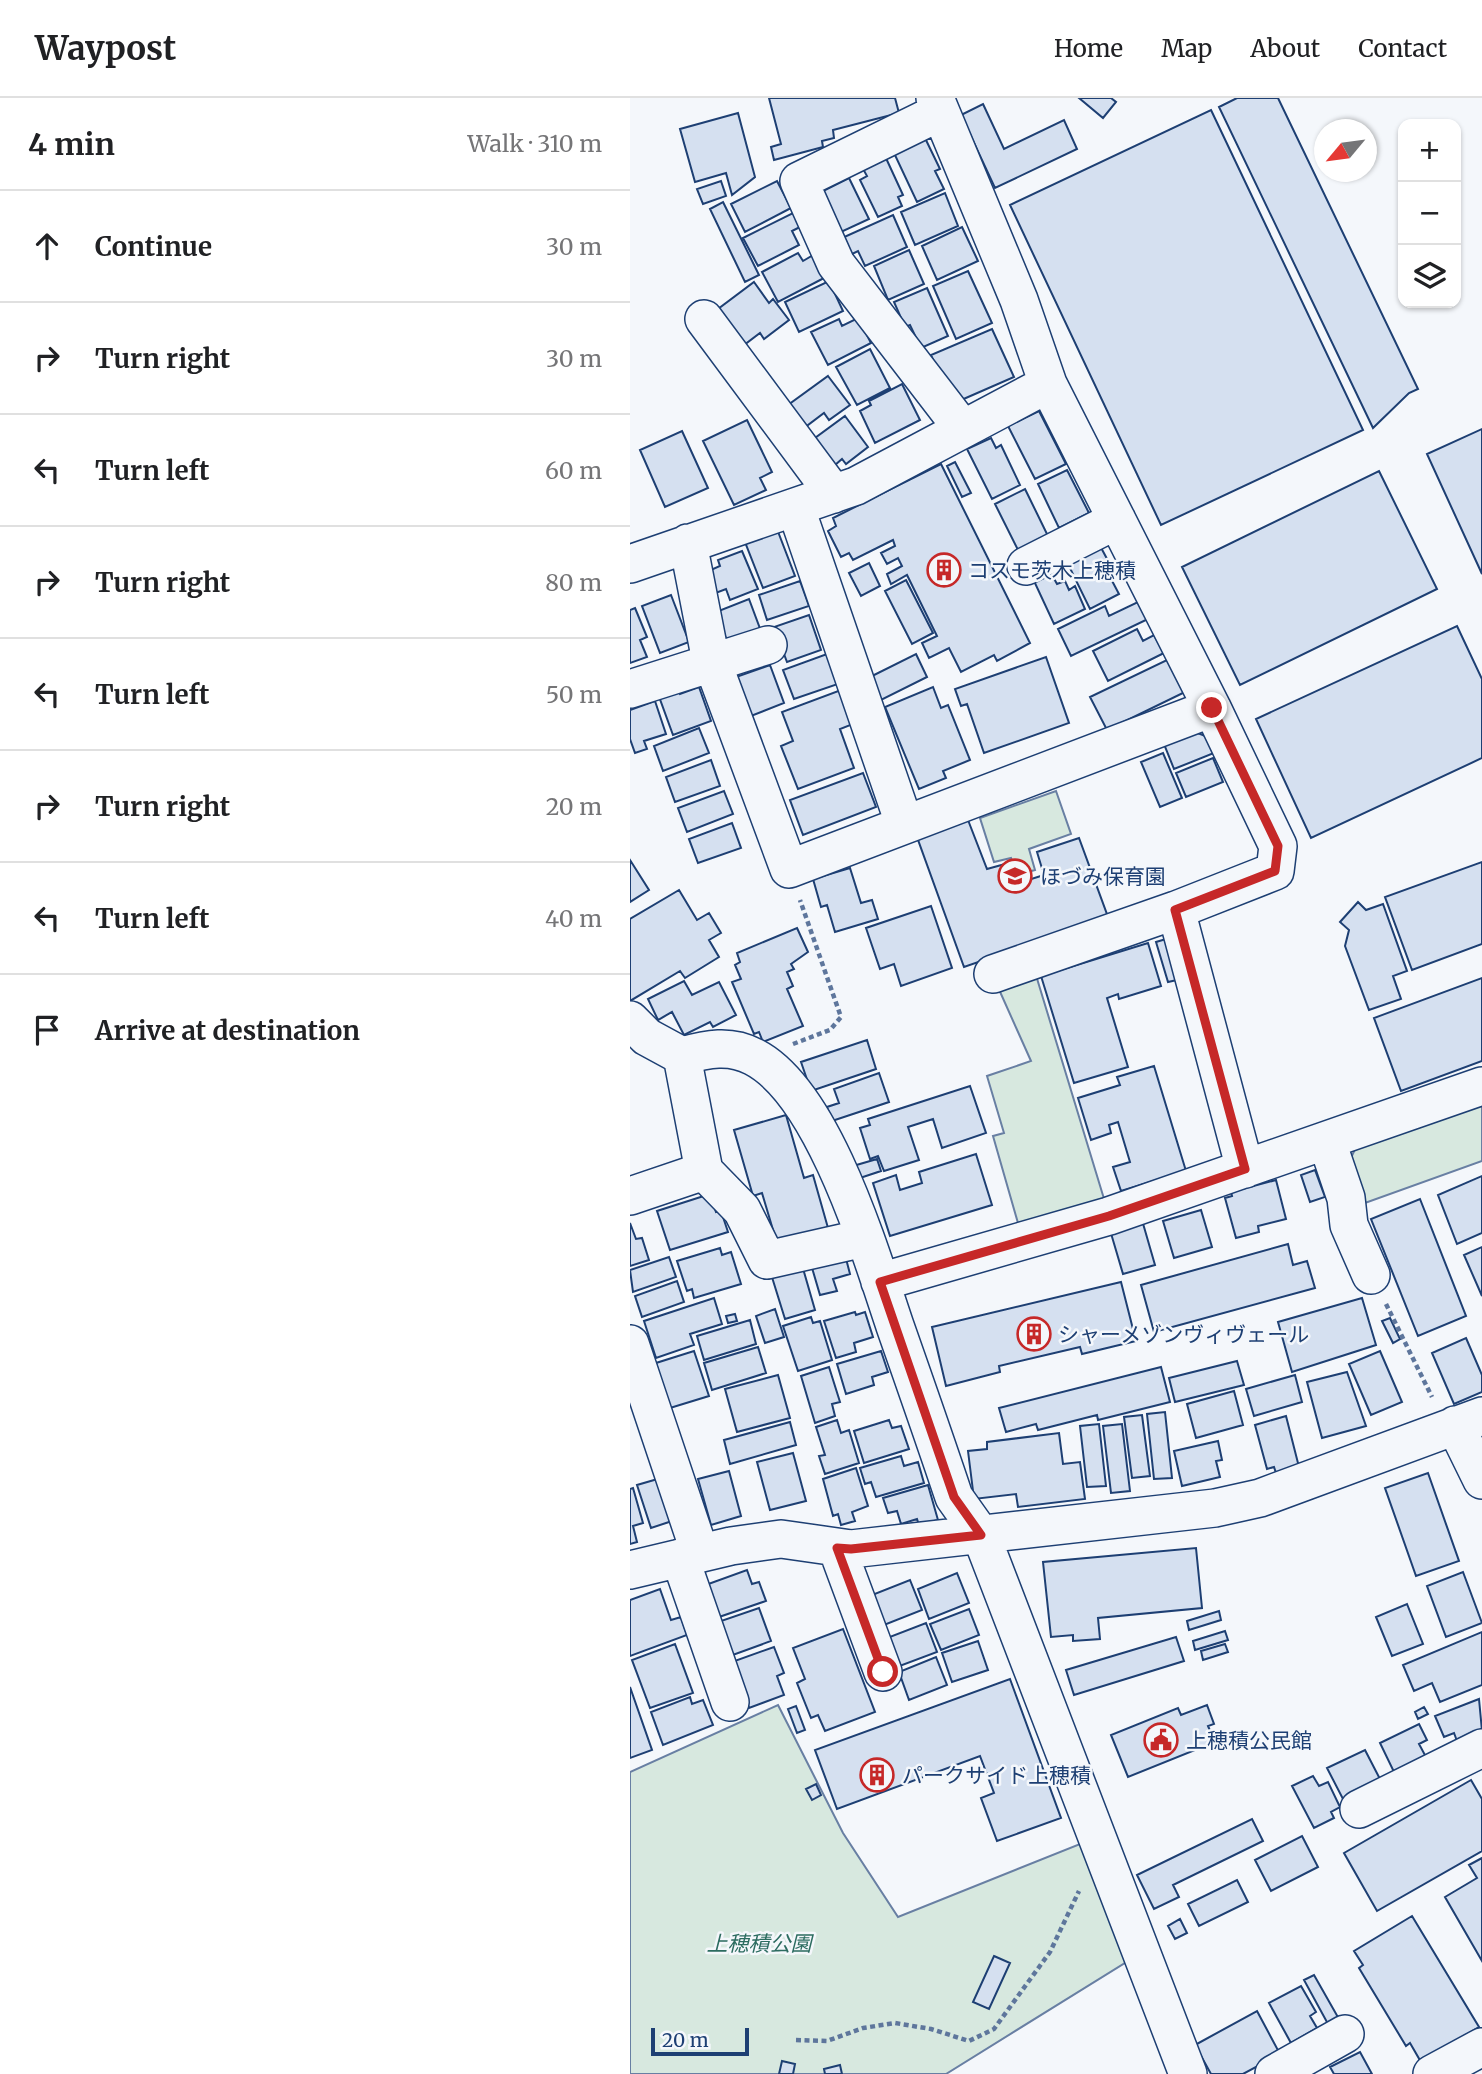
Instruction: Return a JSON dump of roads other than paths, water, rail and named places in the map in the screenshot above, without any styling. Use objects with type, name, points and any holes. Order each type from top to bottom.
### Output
[{"type":"street","points":[[962,428],[836,264],[799,181],[937,105],[1019,300],[1048,384],[1212,708],[1278,846],[1275,871],[1175,910],[993,974]]},
{"type":"street","points":[[704,319],[834,494]]},
{"type":"street","points":[[630,564],[796,509],[856,486],[1048,384]]},
{"type":"street","points":[[796,509],[904,823]]},
{"type":"street","points":[[1026,566],[1117,520]]},
{"type":"street","points":[[688,543],[713,661],[789,869],[1212,708]]},
{"type":"street","points":[[630,689],[768,645]]},
{"type":"street","points":[[1175,910],[1245,1169]]},
{"type":"street","points":[[630,1020],[647,1037],[682,1056],[708,1049],[733,1049],[756,1057],[790,1090],[840,1172],[954,1497],[981,1535],[1188,2074]]},
{"type":"street","points":[[682,1056],[704,1171],[742,1210],[767,1260],[864,1238]]},
{"type":"street","points":[[880,1282],[1109,1216],[1482,1086]]},
{"type":"street","points":[[1327,1142],[1346,1198],[1349,1225],[1371,1275]]},
{"type":"street","points":[[630,1196],[704,1171]]},
{"type":"street","points":[[630,1344],[730,1702]]},
{"type":"street","points":[[630,1570],[781,1539],[851,1549],[1215,1508],[1260,1498],[1469,1421],[1482,1480]]},
{"type":"street","points":[[837,1548],[883,1672]]},
{"type":"street","points":[[1359,1809],[1482,1748]]},
{"type":"street","points":[[1274,2074],[1345,2034]]},
{"type":"place","name":"コスモ茨木上穂積","points":[[944,570]]},
{"type":"place","name":"ほづみ保育園","points":[[1015,876]]},
{"type":"place","name":"シャーメゾンヴィヴェール","points":[[1034,1334]]},
{"type":"place","name":"上穂積公民館","points":[[1161,1740]]},
{"type":"place","name":"パークサイド上穂積","points":[[877,1775]]},
{"type":"park label","name":"上穂積公園","points":[[759,1943]]}]
